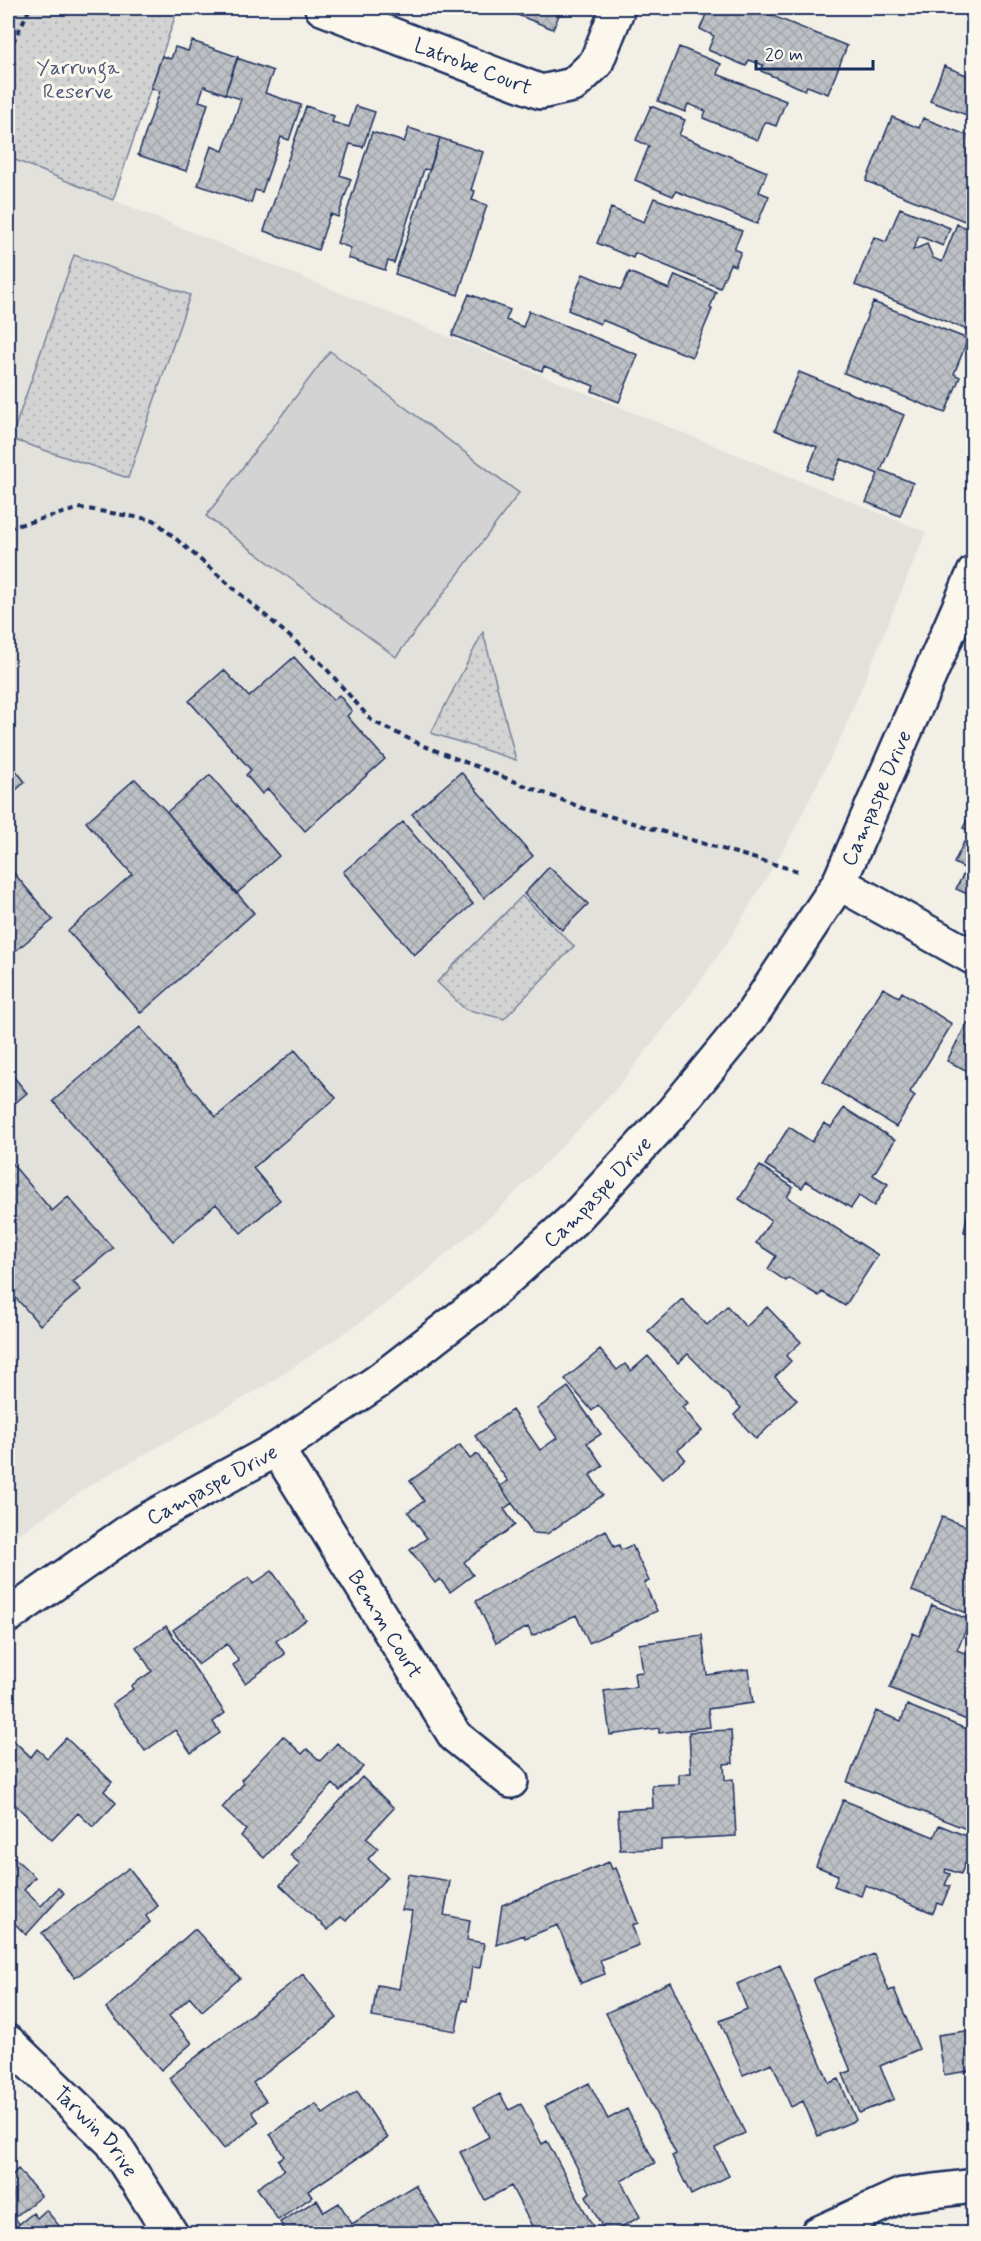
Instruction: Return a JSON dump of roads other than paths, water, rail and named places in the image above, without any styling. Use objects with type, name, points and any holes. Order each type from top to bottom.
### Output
[{"type":"street","name":"Latrobe Court","points":[[322,8],[541,92],[573,85],[596,63],[618,8]]},
{"type":"street","name":"Campaspe Drive","points":[[8,1616],[138,1525],[277,1449],[377,1382],[484,1299],[575,1218],[671,1114],[749,1018],[839,883],[974,573]]},
{"type":"street","points":[[839,883],[974,958]]},
{"type":"street","name":"Bemm Court","points":[[277,1449],[455,1736],[511,1781]]},
{"type":"street","name":"Tarwin Drive","points":[[8,2043],[112,2142],[171,2234]]},
{"type":"street","points":[[817,2234],[902,2195],[974,2186]]},
{"type":"park label","name":"Yarrunga Reserve","points":[[78,79]]}]
